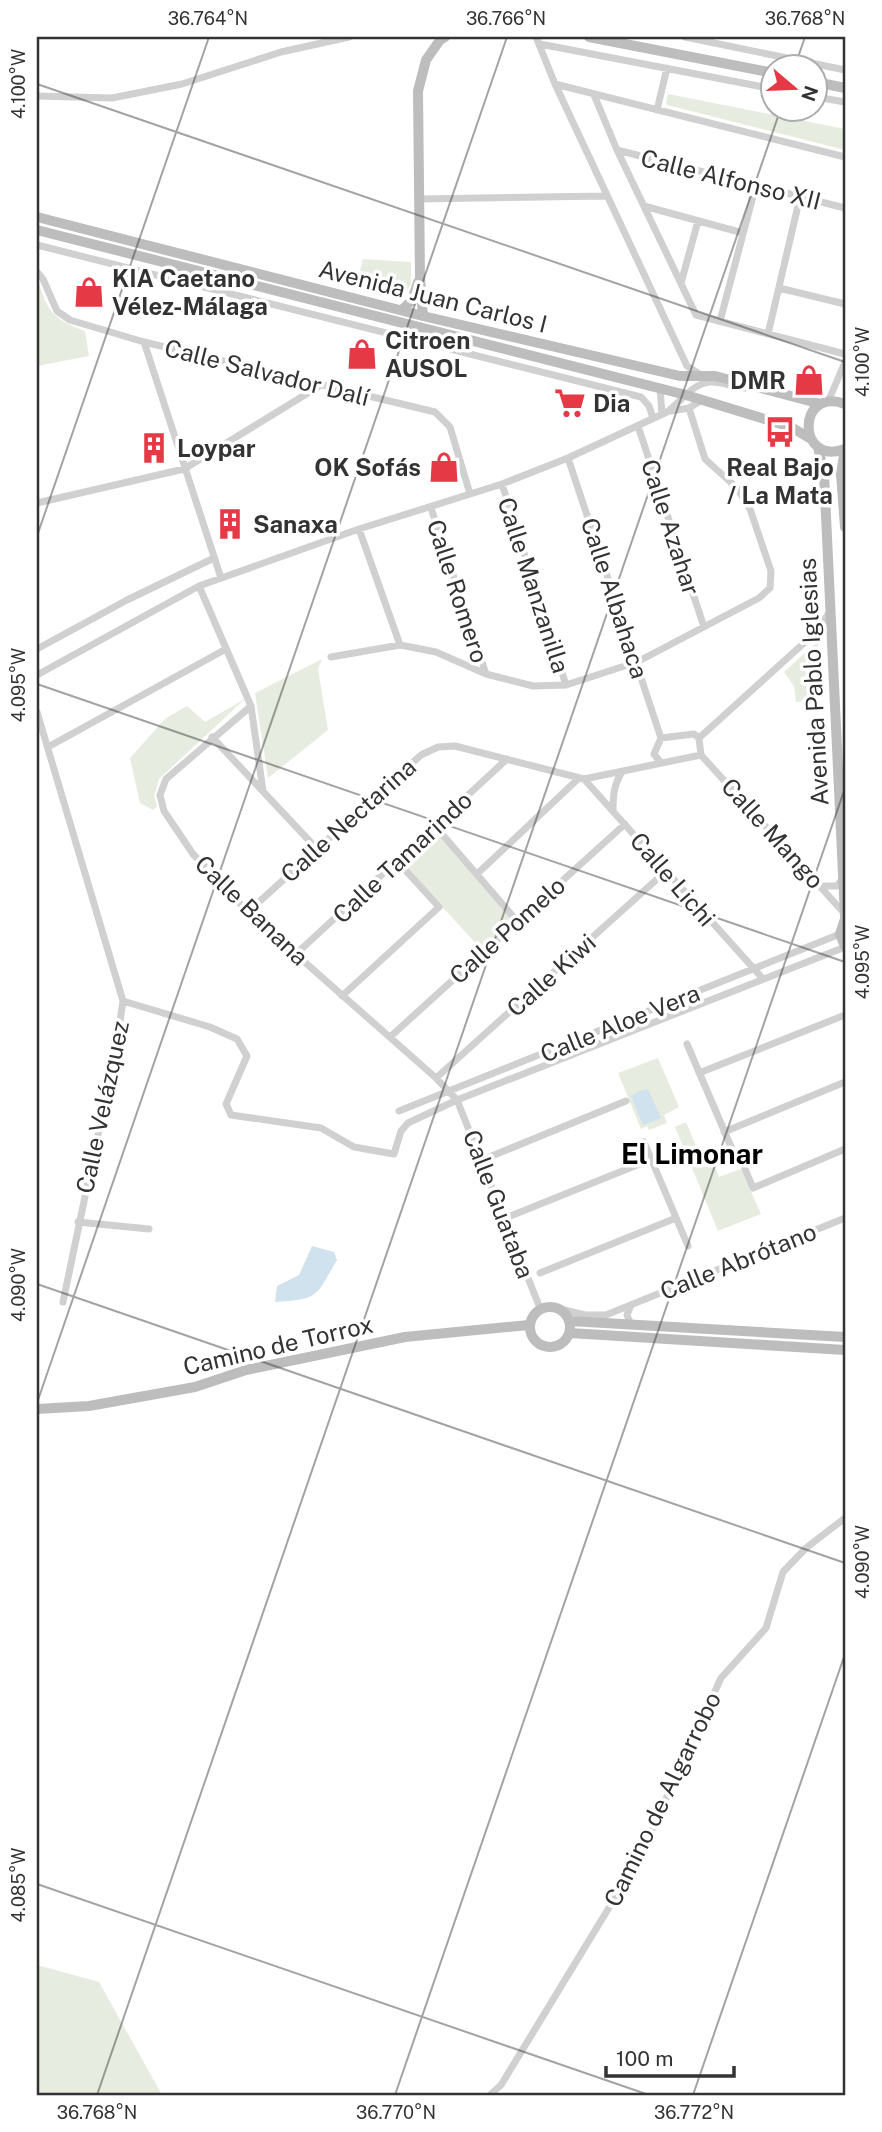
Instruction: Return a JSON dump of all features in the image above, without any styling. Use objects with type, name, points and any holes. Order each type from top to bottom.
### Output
[{"type":"street","points":[[37,96],[113,98],[183,84],[281,52],[349,37]]},
{"type":"street","points":[[423,316],[420,278],[418,91],[426,60],[445,37]]},
{"type":"street","points":[[589,37],[760,71]]},
{"type":"street","points":[[685,37],[845,69]]},
{"type":"street","points":[[538,41],[760,86]]},
{"type":"street","points":[[538,41],[606,196],[687,366],[702,375]]},
{"type":"street","points":[[657,110],[667,68]]},
{"type":"street","points":[[555,84],[845,157]]},
{"type":"street","points":[[594,95],[617,150],[696,315],[845,354]]},
{"type":"street","name":"Calle Alfonso XII","points":[[617,150],[845,208]]},
{"type":"street","points":[[720,321],[755,186]]},
{"type":"street","points":[[420,199],[606,196]]},
{"type":"street","points":[[768,334],[800,197]]},
{"type":"street","points":[[644,206],[743,233]]},
{"type":"street","name":"Avenida Juan Carlos I","points":[[37,217],[423,316],[680,376],[715,376],[825,403],[845,404]]},
{"type":"street","points":[[681,283],[698,221]]},
{"type":"street","name":"Avenida Juan Carlos I","points":[[37,230],[686,395],[791,426],[815,443]]},
{"type":"street","points":[[37,245],[641,397],[653,418]]},
{"type":"street","name":"Calle Salvador Dalí","points":[[37,272],[43,279],[57,312],[63,316],[144,342],[435,412],[450,427],[470,494]]},
{"type":"street","points":[[402,310],[412,300],[420,278]]},
{"type":"street","points":[[779,288],[845,304]]},
{"type":"street","points":[[144,342],[221,578]]},
{"type":"street","points":[[845,362],[825,403],[815,408],[808,421],[815,443],[831,452],[845,449],[841,474],[845,527]]},
{"type":"street","points":[[37,675],[199,586],[359,529],[502,484],[568,458],[664,413],[680,403],[699,384],[712,382],[742,388],[754,387]]},
{"type":"street","points":[[37,503],[184,469],[321,385]]},
{"type":"street","points":[[660,388],[664,413]]},
{"type":"street","points":[[664,413],[689,408],[702,400]]},
{"type":"street","points":[[331,657],[400,645],[436,652],[486,674],[533,686],[566,685],[637,662],[759,598],[770,588],[771,571],[750,509],[737,488],[705,459],[689,408]]},
{"type":"street","name":"Calle Azahar","points":[[638,426],[704,627]]},
{"type":"street","name":"Avenida Pablo Iglesias","points":[[815,443],[824,474],[845,916]]},
{"type":"street","name":"Calle Albahaca","points":[[568,458],[661,738],[654,754],[661,764]]},
{"type":"street","name":"Calle Manzanilla","points":[[502,484],[566,685]]},
{"type":"street","name":"Calle Romero","points":[[431,508],[486,674]]},
{"type":"street","points":[[359,529],[400,645]]},
{"type":"street","points":[[37,649],[127,600],[214,558]]},
{"type":"street","points":[[199,586],[251,706],[263,791]]},
{"type":"street","points":[[699,738],[815,633],[831,609]]},
{"type":"street","points":[[815,633],[824,633],[832,638]]},
{"type":"street","points":[[48,747],[226,649]]},
{"type":"street","name":"Calle Banana","points":[[251,706],[166,779],[160,795],[164,811],[193,853],[248,912],[436,1078],[457,1100]]},
{"type":"street","name":"Calle Velázquez","points":[[37,712],[123,1001],[116,1048],[63,1302]]},
{"type":"street","points":[[661,738],[694,734],[699,738],[701,755]]},
{"type":"street","points":[[212,737],[317,849]]},
{"type":"street","name":"Calle Nectarina","points":[[248,912],[421,755],[438,747],[455,746],[582,778],[701,755]]},
{"type":"street","name":"Calle Mango","points":[[701,755],[845,916]]},
{"type":"street","name":"Calle Tamarindo","points":[[296,954],[507,759]]},
{"type":"street","points":[[613,811],[613,793],[622,772]]},
{"type":"street","points":[[477,874],[582,778]]},
{"type":"street","name":"Calle Lichi","points":[[582,778],[763,979]]},
{"type":"street","name":"Calle Pomelo","points":[[390,1037],[625,824]]},
{"type":"street","points":[[435,826],[517,921]]},
{"type":"street","points":[[342,996],[439,907],[397,861]]},
{"type":"street","name":"Calle Kiwi","points":[[436,1078],[666,871]]},
{"type":"street","points":[[819,886],[837,886],[844,878]]},
{"type":"street","points":[[845,916],[840,934],[845,947]]},
{"type":"street","name":"Calle Aloe Vera","points":[[399,1111],[840,934]]},
{"type":"street","name":"Calle Aloe Vera","points":[[123,1001],[209,1027],[237,1040],[247,1056],[226,1104],[231,1115],[321,1128],[354,1147],[394,1154],[401,1131],[408,1123],[457,1100],[845,947]]},
{"type":"street","points":[[699,1073],[845,1015]]},
{"type":"street","points":[[687,1044],[724,1132],[735,1156],[740,1157],[753,1188],[845,1149]]},
{"type":"street","points":[[724,1132],[845,1082]]},
{"type":"street","name":"Calle Guataba","points":[[457,1100],[540,1308]]},
{"type":"street","points":[[482,1160],[626,1101]]},
{"type":"street","points":[[644,1142],[688,1246]]},
{"type":"street","points":[[503,1219],[652,1159]]},
{"type":"street","points":[[540,1273],[676,1218]]},
{"type":"street","name":"Calle Abrótano","points":[[560,1309],[606,1315],[845,1218]]},
{"type":"street","points":[[78,1222],[149,1229]]},
{"type":"street","points":[[631,1305],[626,1315],[631,1325]]},
{"type":"street","points":[[551,1306],[560,1309],[570,1321],[570,1333],[558,1346],[542,1346],[533,1339],[529,1325],[531,1318],[540,1308],[551,1306]]},
{"type":"street","points":[[570,1321],[845,1337]]},
{"type":"street","name":"Camino de Torrox","points":[[37,1409],[89,1406],[195,1387],[246,1370],[405,1337],[529,1325]]},
{"type":"street","points":[[570,1333],[845,1349]]},
{"type":"street","name":"Camino de Algarrobo","points":[[490,2095],[508,2073],[638,1860],[721,1678],[766,1628],[783,1572],[806,1548],[845,1518]]},
{"type":"shaded area","points":[[668,94],[760,112],[760,122],[810,122],[845,129],[845,150],[667,105]]},
{"type":"shaded area","points":[[363,259],[411,262],[411,284],[404,296],[395,298],[349,286],[358,279]]},
{"type":"shaded area","points":[[37,277],[52,312],[58,318],[85,331],[89,356],[37,366]]},
{"type":"shaded area","points":[[818,641],[821,682],[800,702],[796,702],[794,686],[784,672]]},
{"type":"shaded area","points":[[322,659],[318,669],[328,730],[268,778],[255,693]]},
{"type":"shaded area","points":[[245,699],[159,779],[154,796],[157,806],[153,810],[140,803],[130,758],[166,718],[187,706],[205,722]]},
{"type":"shaded area","points":[[435,830],[514,920],[482,950],[400,861]]},
{"type":"shaded area","points":[[658,1058],[679,1107],[664,1115],[667,1123],[649,1130],[647,1126],[641,1129],[618,1073]]},
{"type":"shaded area","points":[[686,1122],[705,1167],[714,1164],[719,1177],[741,1169],[761,1214],[718,1231],[675,1127]]},
{"type":"shaded area","points":[[37,1965],[99,1982],[162,2095],[37,2095]]},
{"type":"water","points":[[648,1089],[661,1118],[643,1125],[631,1096]]},
{"type":"water","points":[[312,1246],[334,1252],[337,1260],[320,1289],[309,1297],[275,1302],[277,1286],[299,1275]]},
{"type":"place","name":"KIA Caetano Vélez-Málaga","points":[[89,292]]},
{"type":"place","name":"Citroen AUSOL","points":[[362,354]]},
{"type":"place","name":"DMR","points":[[809,380]]},
{"type":"place","name":"Dia","points":[[570,403]]},
{"type":"place","name":"Real Bajo / La Mata","points":[[780,432]]},
{"type":"place","name":"Loypar","points":[[154,448]]},
{"type":"place","name":"OK Sofás","points":[[444,467]]},
{"type":"place","name":"Sanaxa","points":[[230,524]]},
{"type":"district","name":"El Limonar","points":[[692,1153]]}]
